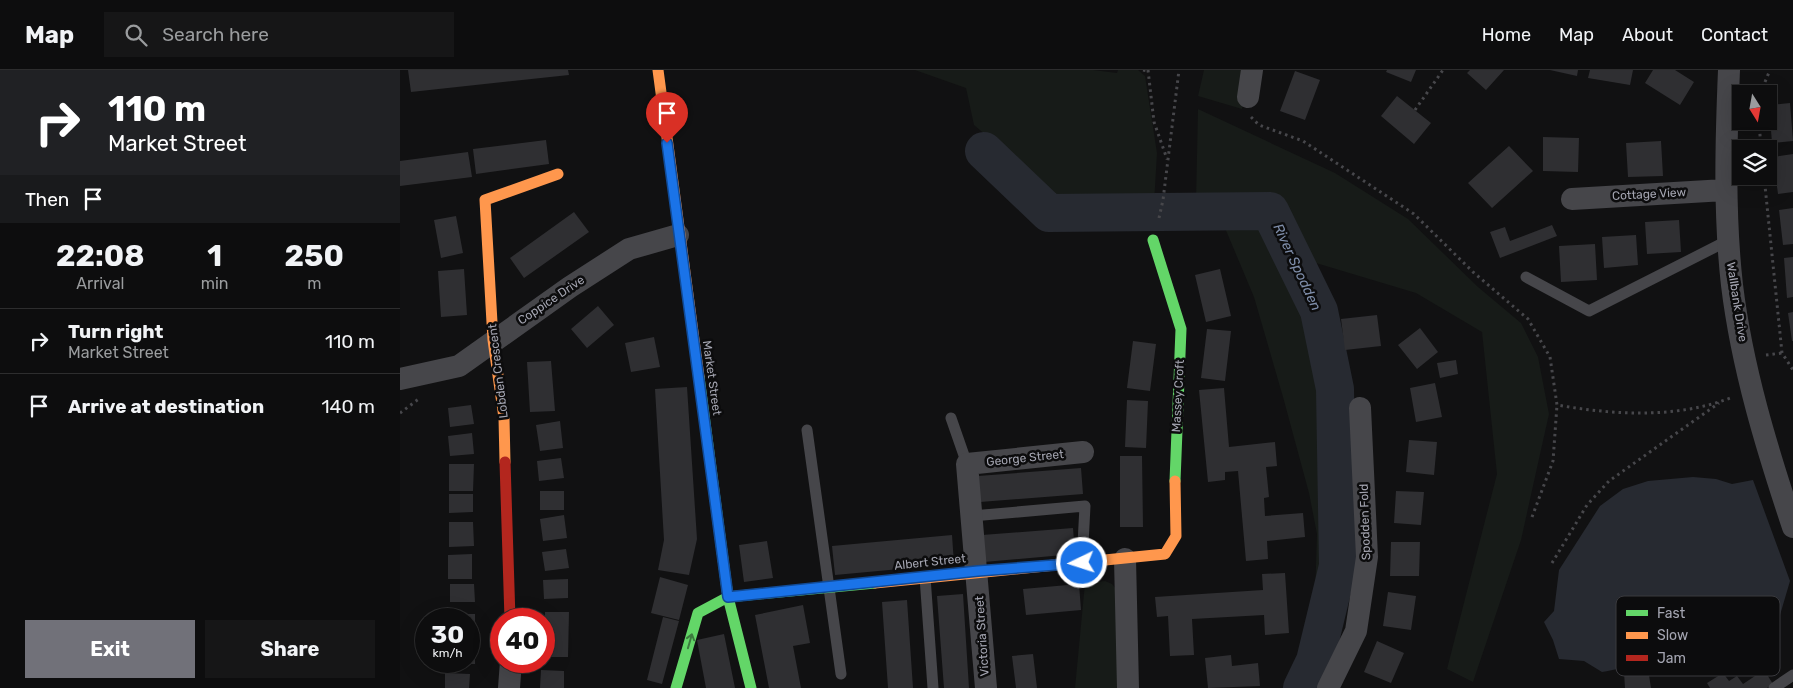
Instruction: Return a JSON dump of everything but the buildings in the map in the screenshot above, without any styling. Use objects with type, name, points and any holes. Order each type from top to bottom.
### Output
[{"type":"street","name":"Market Street","points":[[658,70],[678,234],[728,597],[751,688]]},
{"type":"street","points":[[1248,97],[1252,70]]},
{"type":"street","name":"Wallbank Drive","points":[[1729,70],[1725,190],[1732,286],[1752,390],[1772,465],[1793,527]]},
{"type":"street","name":"Lobden Crescent","points":[[510,608],[504,418],[493,340],[485,200],[558,174]]},
{"type":"street","name":"Cottage View","points":[[1572,199],[1725,190]]},
{"type":"street","name":"Coppice Drive","points":[[400,379],[460,366],[493,340],[629,249],[678,234]]},
{"type":"street","name":"Massey Croft","points":[[1153,240],[1182,329],[1175,459],[1176,536],[1165,554]]},
{"type":"street","name":"Spodden Fold","points":[[1328,688],[1356,631],[1367,557],[1360,408]]},
{"type":"street","name":"George Street","points":[[967,464],[1083,452]]},
{"type":"street","name":"Victoria Street","points":[[967,464],[978,571],[986,688]]},
{"type":"street","name":"Albert Street","points":[[728,597],[978,571],[1125,560],[1165,554]]},
{"type":"street","points":[[1125,560],[1128,688]]},
{"type":"street","points":[[676,688],[698,613],[728,597]]},
{"type":"street","points":[[509,688],[512,680],[512,673]]},
{"type":"lane","points":[[1526,277],[1589,310],[1729,240]]},
{"type":"lane","points":[[951,418],[967,464]]},
{"type":"lane","points":[[807,430],[841,674]]},
{"type":"lane","points":[[972,516],[1085,506],[1082,563]]},
{"type":"lane","points":[[925,577],[933,688]]},
{"type":"lane","points":[[1774,688],[1793,675]]},
{"type":"path","points":[[1143,70],[1148,70],[1154,122],[1168,160]]},
{"type":"path","points":[[1163,200],[1179,70]]},
{"type":"path","points":[[1414,110],[1443,70]]},
{"type":"path","points":[[1764,85],[1770,70]]},
{"type":"path","points":[[1248,97],[1251,118],[1258,125],[1303,142],[1414,214],[1473,272],[1528,319],[1550,357],[1557,405],[1553,461],[1532,517]]},
{"type":"path","points":[[1765,185],[1782,353],[1793,370]]},
{"type":"path","points":[[1557,405],[1598,412],[1648,414],[1720,402],[1752,390]]},
{"type":"path","points":[[1552,563],[1587,505],[1609,481],[1720,402]]},
{"type":"shaded area","points":[[915,70],[1093,70],[1117,73],[1118,70],[1138,70],[1145,76],[1157,153],[1154,204],[1065,202],[974,125],[966,88]]},
{"type":"shaded area","points":[[1204,70],[1245,70],[1242,109],[1198,96]]},
{"type":"shaded area","points":[[1198,109],[1335,173],[1408,219],[1478,287],[1521,323],[1538,357],[1549,414],[1521,540],[1473,682],[1447,669],[1497,474],[1482,332],[1416,293],[1306,260],[1279,203],[1196,201]]},
{"type":"shaded area","points":[[1195,219],[1268,219],[1310,312],[1328,390],[1333,564],[1311,654],[1296,688],[1287,688],[1306,641],[1315,597],[1317,534],[1309,493],[1254,297],[1225,228],[1192,227]]},
{"type":"shaded area","points":[[1693,477],[1716,479],[1732,484],[1753,480],[1790,581],[1780,615],[1780,596],[1616,596],[1616,669],[1602,672],[1584,661],[1559,659],[1553,640],[1544,622],[1554,611],[1559,570],[1600,506],[1623,489],[1648,481]]},
{"type":"shaded area","points":[[1105,581],[1112,584],[1116,589],[1119,688],[1075,688],[1085,583]]},
{"type":"waterway","name":"River Spodden","points":[[984,151],[1049,213],[1270,211],[1319,311],[1335,389],[1338,566],[1315,661],[1302,688]]},
{"type":"traffic: fast","points":[[1153,240],[1181,329],[1175,481]]},
{"type":"traffic: fast","points":[[699,377],[728,597],[751,688]]},
{"type":"traffic: fast","points":[[676,688],[698,613],[728,597],[875,583]]},
{"type":"traffic: slow","points":[[658,70],[699,377]]},
{"type":"traffic: slow","points":[[505,462],[504,418],[493,340],[485,200],[558,174]]},
{"type":"traffic: slow","points":[[875,583],[1165,554],[1176,536],[1175,481]]},
{"type":"traffic: jam","points":[[505,462],[510,608]]},
{"type":"route","points":[[667,143],[728,597],[978,571],[1082,563]]}]
